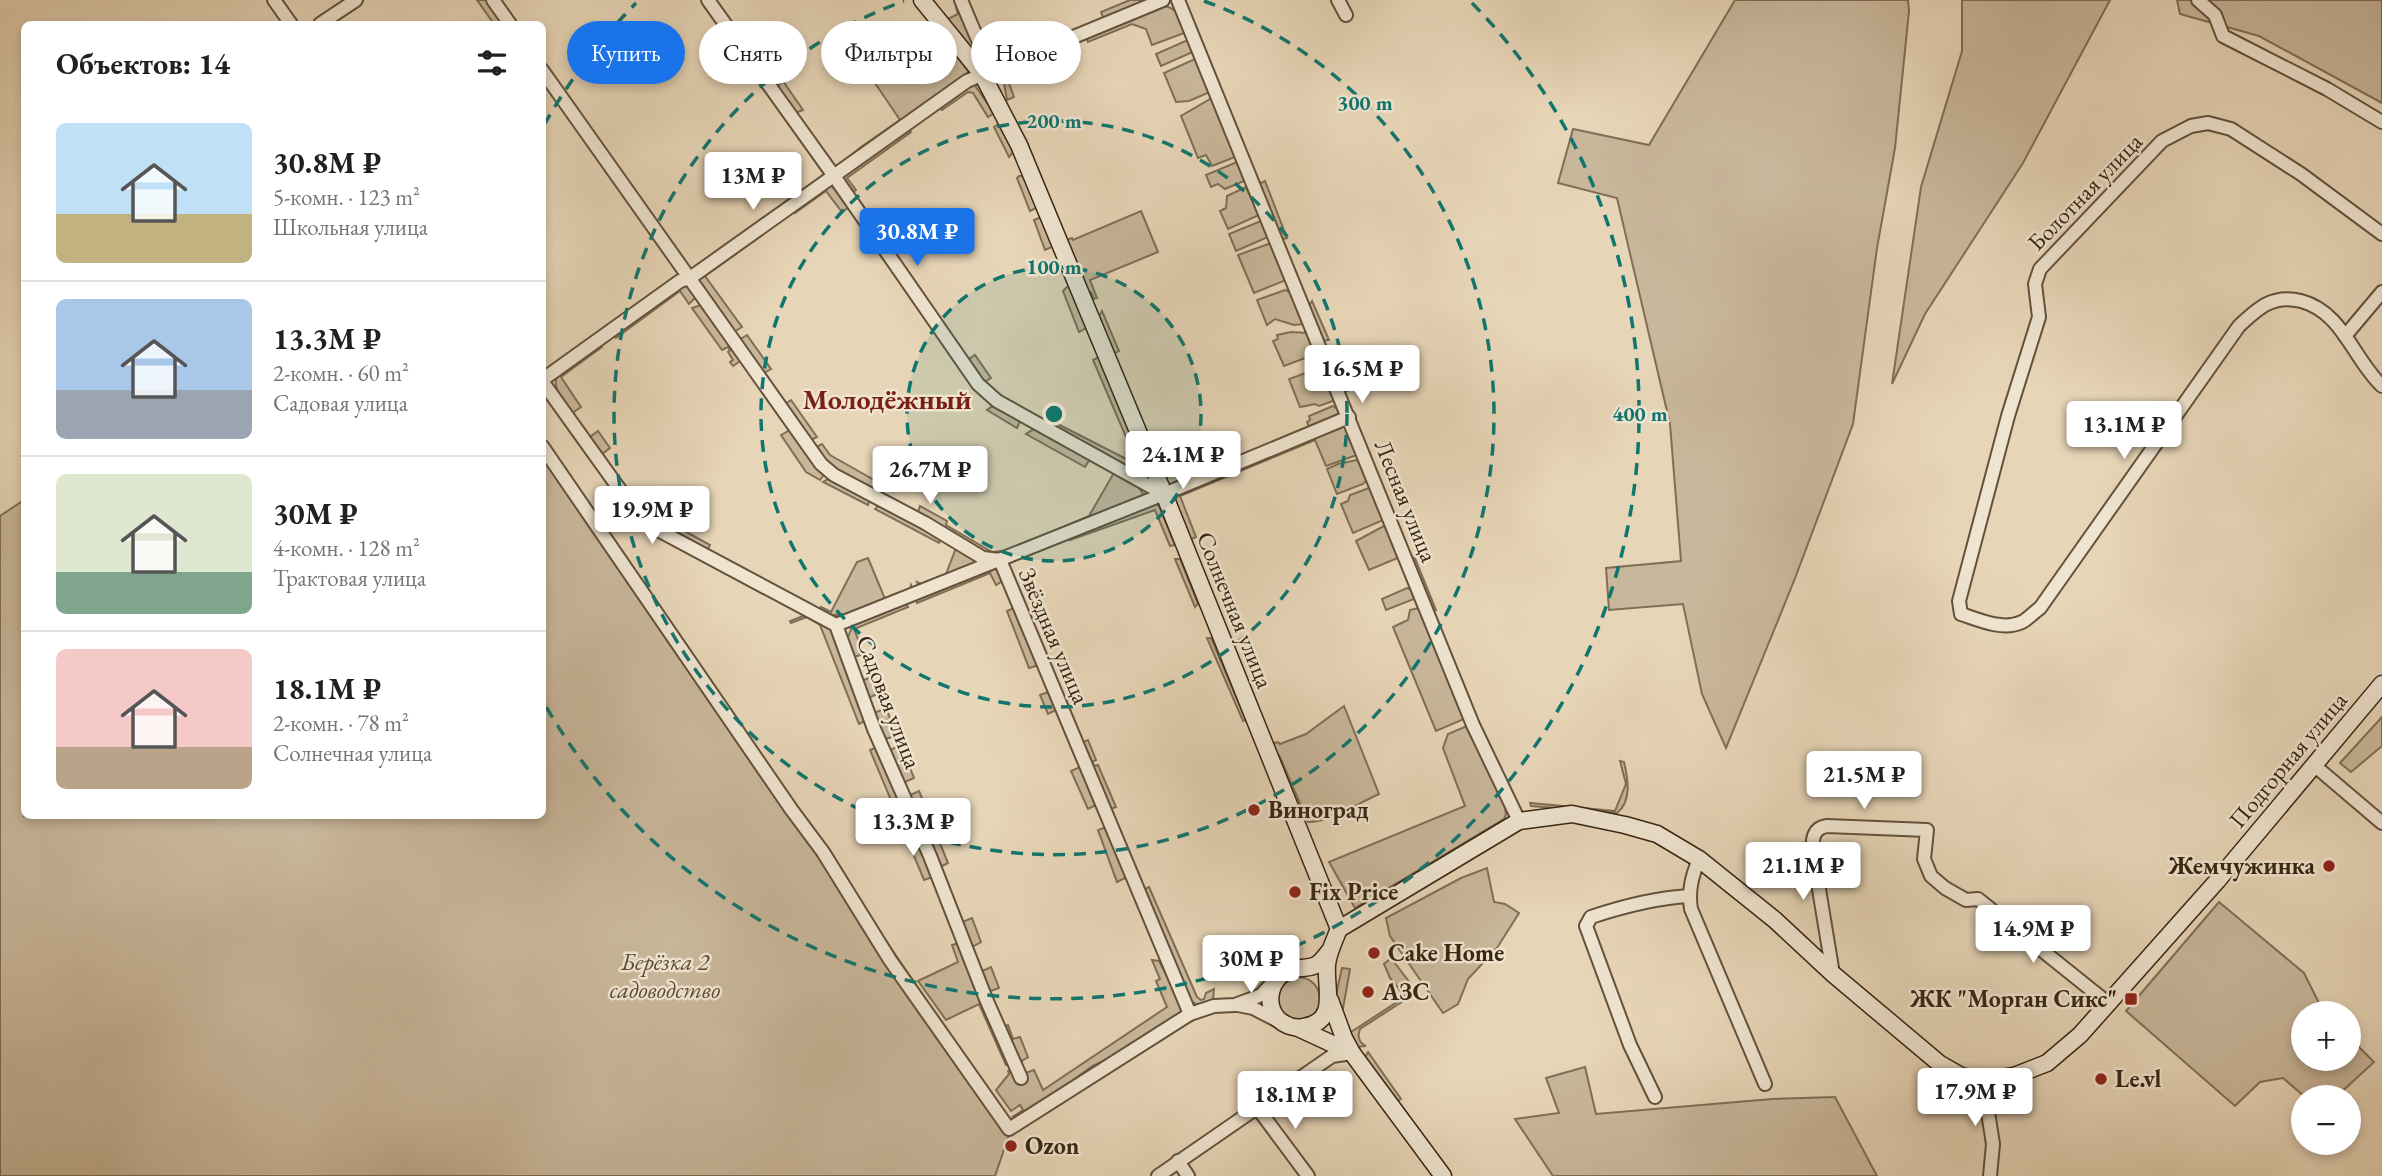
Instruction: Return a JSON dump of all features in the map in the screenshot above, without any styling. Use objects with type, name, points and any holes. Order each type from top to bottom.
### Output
[{"type":"street","points":[[274,0],[288,21]]},
{"type":"street","points":[[324,21],[356,0]]},
{"type":"street","points":[[493,0],[508,21]]},
{"type":"street","points":[[708,0],[987,394],[1164,494]]},
{"type":"street","points":[[922,0],[971,60]]},
{"type":"street","name":"Солнечная улица","points":[[961,0],[971,24]]},
{"type":"street","points":[[1081,34],[1163,0]]},
{"type":"street","name":"Лесная улица","points":[[1178,0],[1473,725],[1519,821]]},
{"type":"street","points":[[1338,0],[1346,15]]},
{"type":"street","points":[[2198,0],[2215,15],[2223,36],[2327,89],[2382,122]]},
{"type":"street","name":"Звёздная улица","points":[[546,76],[821,464],[834,475],[925,523],[983,558],[1000,560],[1189,1014]]},
{"type":"street","points":[[546,378],[680,281],[690,278],[971,79]]},
{"type":"street","name":"Солнечная улица","points":[[987,84],[1019,145],[1164,494],[1339,929]]},
{"type":"street","name":"Болотная улица","points":[[2345,336],[2329,315],[2303,301],[2287,298],[2272,300],[2260,306],[2239,326],[2040,608],[2022,622],[2011,625],[1993,625],[1961,614],[1959,601],[2008,416],[2039,317],[2035,284],[2040,269],[2162,141],[2191,126],[2208,123],[2231,129],[2301,174],[2382,234]]},
{"type":"street","points":[[2382,292],[2345,336],[2362,365],[2382,386]]},
{"type":"street","name":"Садовая улица","points":[[546,387],[643,522],[836,625],[874,729],[930,856],[1020,1078]]},
{"type":"street","points":[[836,625],[1349,417]]},
{"type":"street","points":[[546,452],[823,852],[890,960],[1009,1129],[1189,1014],[1261,995],[1290,970],[1313,967],[1324,959],[1331,949]]},
{"type":"street","name":"Подгорная улица","points":[[1983,1080],[2014,1076],[2048,1063],[2080,1035],[2315,766],[2382,684]]},
{"type":"street","points":[[2315,766],[2382,823]]},
{"type":"street","points":[[1275,981],[1270,996],[1271,1008],[1277,1018],[1292,1027],[1309,1027],[1320,1021],[1327,1011],[1327,965],[1339,929],[1519,821],[1572,814],[1625,825],[1657,834],[1699,859],[1775,920],[1833,974],[1940,1064],[1961,1076],[1983,1080],[1992,1136],[1993,1161],[1990,1176]]},
{"type":"street","points":[[1833,974],[1813,853],[1812,841],[1815,832],[1827,826],[1927,830],[1924,859],[1931,876],[1966,901],[1978,899],[2109,1003]]},
{"type":"street","points":[[1699,859],[1693,873],[1689,896],[1692,909],[1765,1084]]},
{"type":"street","points":[[1655,1097],[1630,1045],[1586,926],[1591,917],[1615,909],[1659,898],[1689,896]]},
{"type":"street","points":[[1302,968],[1313,971],[1322,978],[1343,1038],[1352,1053],[1443,1176]]},
{"type":"street","points":[[1235,1004],[1253,1008],[1352,1053]]},
{"type":"street","points":[[1157,1176],[1332,1056],[1352,1053]]},
{"type":"street","points":[[1256,1106],[1308,1176]]},
{"type":"street","points":[[1178,1161],[1188,1176]]},
{"type":"green space","points":[[477,0],[489,0],[504,21],[492,21]]},
{"type":"green space","points":[[1130,0],[1153,0],[1104,20],[1101,12]]},
{"type":"green space","points":[[1735,0],[1908,0],[1909,11],[1895,148],[1877,248],[1853,424],[1794,581],[1726,748],[1702,694],[1683,604],[1609,610],[1606,568],[1681,561],[1670,424],[1617,198],[1558,183],[1573,129],[1649,145]]},
{"type":"green space","points":[[1962,0],[2110,0],[2023,163],[1925,314],[1892,384],[1921,187],[1962,51]]},
{"type":"green space","points":[[2177,0],[2382,0],[2382,103],[2259,36],[2180,14]]},
{"type":"green space","points":[[958,3],[971,37],[971,51],[957,35],[957,21],[944,21],[940,16],[944,14],[948,19],[958,14]]},
{"type":"green space","points":[[1164,6],[1176,12],[1187,32],[1152,45],[1146,29],[1132,24],[1088,42],[1086,36]]},
{"type":"green space","points":[[1190,39],[1195,51],[1161,66],[1156,54]]},
{"type":"green space","points":[[957,56],[968,71],[957,81]]},
{"type":"green space","points":[[1197,58],[1210,92],[1189,101],[1176,102],[1164,73]]},
{"type":"green space","points":[[785,84],[803,110],[795,113],[777,87]]},
{"type":"green space","points":[[876,84],[953,84],[840,165],[861,147],[900,120]]},
{"type":"green space","points":[[974,84],[994,113],[988,117],[973,93],[968,92],[942,110],[939,107]]},
{"type":"green space","points":[[1004,84],[1009,84],[1014,97],[1007,100]]},
{"type":"green space","points":[[1212,98],[1235,157],[1212,166],[1206,155],[1198,158],[1181,116]]},
{"type":"green space","points":[[1001,123],[1014,151],[1009,157],[994,127]]},
{"type":"green space","points":[[907,128],[911,132],[847,178],[856,190],[850,194],[843,179],[844,174]]},
{"type":"green space","points":[[1237,162],[1244,181],[1225,189],[1218,184],[1211,187],[1206,175]]},
{"type":"green space","points":[[1025,176],[1038,207],[1030,211],[1017,178]]},
{"type":"green space","points":[[1265,181],[1287,238],[1280,240],[1257,185]]},
{"type":"green space","points":[[831,185],[849,207],[842,212],[826,191],[795,213],[794,208]]},
{"type":"green space","points":[[1246,187],[1259,215],[1228,229],[1220,211],[1226,208],[1227,196]]},
{"type":"green space","points":[[1141,211],[1158,252],[1090,280],[1097,298],[1094,299],[1091,292],[1087,294],[1066,240],[1073,240]]},
{"type":"green space","points":[[1041,217],[1054,246],[1045,250],[1034,220]]},
{"type":"green space","points":[[1261,221],[1268,237],[1236,251],[1229,234]]},
{"type":"green space","points":[[1271,243],[1286,280],[1254,293],[1238,255]]},
{"type":"green space","points":[[734,250],[736,254],[705,276],[742,327],[732,333],[699,277]]},
{"type":"green space","points":[[683,285],[687,285],[696,297],[689,304],[680,291],[616,338],[615,335]]},
{"type":"green space","points":[[1069,285],[1086,328],[1079,332],[1063,291]]},
{"type":"green space","points":[[1285,290],[1290,292],[1305,324],[1294,325],[1275,319],[1267,325],[1257,300]]},
{"type":"green space","points":[[1312,301],[1329,340],[1322,341],[1308,307]]},
{"type":"green space","points":[[701,305],[742,360],[733,366],[728,347],[722,350],[692,308]]},
{"type":"green space","points":[[1102,311],[1119,351],[1113,354],[1098,318]]},
{"type":"green space","points":[[1308,333],[1316,354],[1284,366],[1273,341],[1278,339],[1277,335]]},
{"type":"green space","points":[[747,335],[771,369],[764,373],[739,340]]},
{"type":"green space","points":[[600,343],[602,347],[561,377],[581,407],[572,413],[558,392],[556,378]]},
{"type":"green space","points":[[975,355],[991,378],[983,383],[966,361]]},
{"type":"green space","points":[[1099,357],[1148,476],[1144,477],[1044,423],[1044,417],[1138,465],[1093,360]]},
{"type":"green space","points":[[1322,367],[1333,401],[1319,406],[1315,404],[1300,407],[1289,379]]},
{"type":"green space","points":[[791,400],[817,437],[809,441],[785,404]]},
{"type":"green space","points":[[994,405],[1021,419],[1017,428],[987,410]]},
{"type":"green space","points":[[1333,406],[1339,410],[1337,416],[1309,427],[1309,416]]},
{"type":"green space","points":[[1345,426],[1357,455],[1326,466],[1315,440],[1180,496],[1196,537],[1189,540],[1174,503],[1179,493]]},
{"type":"green space","points":[[1034,429],[1090,459],[1085,467],[1026,434]]},
{"type":"green space","points":[[790,430],[825,473],[820,480],[806,472],[781,435]]},
{"type":"green space","points":[[598,431],[610,448],[602,454],[590,437]]},
{"type":"green space","name":"Берёзка 2 садоводство","points":[[546,441],[1012,1126],[995,1176],[0,1176],[0,516],[21,502],[21,819],[546,819]]},
{"type":"green space","points":[[822,444],[830,455],[883,485],[877,494],[836,471],[814,448]]},
{"type":"green space","points":[[1361,460],[1368,479],[1363,484],[1337,494],[1327,469]]},
{"type":"green space","points":[[1115,471],[1136,483],[1145,497],[1004,554],[987,556],[917,515],[920,506],[992,552],[1011,550],[1089,516]]},
{"type":"green space","points":[[830,478],[870,499],[868,505],[823,482]]},
{"type":"green space","points":[[1372,488],[1384,518],[1353,533],[1341,504],[1348,501],[1350,495]]},
{"type":"green space","points":[[645,495],[657,512],[649,517],[637,504]]},
{"type":"green space","points":[[1154,503],[1159,506],[1175,545],[1170,546],[1155,510],[1070,540],[1070,536]]},
{"type":"green space","points":[[879,505],[941,539],[939,543],[875,509]]},
{"type":"green space","points":[[661,518],[710,545],[707,551],[657,524]]},
{"type":"green space","points":[[1384,526],[1388,528],[1400,557],[1369,570],[1356,541]]},
{"type":"green space","points":[[956,548],[978,564],[919,587],[917,582],[921,584],[946,574]]},
{"type":"green space","points":[[1414,556],[1436,610],[1432,611],[1409,558]]},
{"type":"green space","points":[[868,558],[885,599],[910,589],[911,585],[913,590],[854,613],[831,615],[820,612],[821,607],[831,612],[857,562]]},
{"type":"green space","points":[[1175,559],[1180,559],[1198,604],[1195,607]]},
{"type":"green space","points":[[992,568],[999,571],[1004,580],[996,585],[990,573],[917,603],[916,597]]},
{"type":"green space","points":[[1407,588],[1412,590],[1414,599],[1386,610],[1382,599]]},
{"type":"green space","points":[[905,602],[908,607],[854,629],[864,654],[853,657],[847,640],[853,624]]},
{"type":"green space","points":[[1016,607],[1039,665],[1029,668],[1007,611]]},
{"type":"green space","points":[[1419,608],[1464,719],[1436,731],[1393,627],[1408,620],[1410,610]]},
{"type":"green space","points":[[808,614],[830,626],[866,720],[859,724],[820,625],[807,617],[791,623],[790,621]]},
{"type":"green space","points":[[1207,638],[1211,638],[1246,720],[1243,721]]},
{"type":"green space","points":[[873,676],[880,693],[868,698],[862,681]]},
{"type":"green space","points":[[1048,692],[1056,710],[1048,714],[1040,695]]},
{"type":"green space","points":[[1344,706],[1379,794],[1334,816],[1308,822],[1280,757],[1270,744],[1280,744],[1306,734]]},
{"type":"green space","points":[[886,708],[897,736],[884,739],[874,713]]},
{"type":"green space","points":[[2382,717],[2382,746],[2351,772],[2340,763]]},
{"type":"green space","points":[[1467,726],[1504,801],[1504,819],[1355,908],[1329,862],[1465,806],[1443,748],[1448,734]]},
{"type":"green space","points":[[1088,740],[1096,760],[1092,762],[1094,766],[1098,765],[1116,807],[1109,810],[1080,743]]},
{"type":"green space","points":[[901,745],[914,778],[903,783],[890,750]]},
{"type":"green space","points":[[877,747],[901,801],[893,805],[870,750]]},
{"type":"green space","points":[[1620,761],[1624,762],[1628,789],[1625,802],[1617,813],[1531,806],[1530,803],[1615,811],[1626,784]]},
{"type":"green space","points":[[1080,767],[1096,805],[1088,809],[1071,771]]},
{"type":"green space","points":[[919,791],[931,820],[920,824],[908,796]]},
{"type":"green space","points":[[1106,827],[1127,877],[1117,882],[1098,830]]},
{"type":"green space","points":[[913,828],[933,877],[924,880],[904,832]]},
{"type":"green space","points":[[935,831],[948,863],[938,868],[925,835]]},
{"type":"green space","points":[[1487,868],[1494,902],[1505,904],[1519,913],[1497,948],[1468,979],[1458,1004],[1443,1013],[1390,936],[1386,918],[1461,878]]},
{"type":"green space","points":[[1149,887],[1197,997],[1204,999],[1206,993],[1214,989],[1213,1000],[1198,1004],[1190,999],[1142,891]]},
{"type":"green space","points":[[2219,902],[2304,973],[2318,1001],[2291,1001],[2291,1071],[2361,1071],[2361,1049],[2374,1062],[2349,1085],[2291,1085],[2283,1078],[2260,1082],[2235,1106],[2126,1011]]},
{"type":"green space","points":[[972,918],[981,942],[974,946],[969,944],[960,923]]},
{"type":"green space","points":[[959,943],[1010,1064],[1006,1065],[979,1004],[946,1020],[918,981],[958,962],[952,945]]},
{"type":"green space","points":[[1391,958],[1417,992],[1360,1029],[1359,1039],[1366,1046],[1356,1047],[1348,1034],[1404,995],[1390,978],[1384,964]]},
{"type":"green space","points":[[1152,960],[1159,961],[1180,1001],[1182,1010],[1178,1017],[1115,1056],[1092,1066],[1019,1116],[1014,1116],[1023,1110],[1020,1105],[1011,1111],[996,1090],[1009,1074],[1008,1071],[1012,1069],[1023,1074],[1034,1070],[1043,1090],[1167,1007],[1156,981],[1160,979]]},
{"type":"green space","points":[[991,967],[999,988],[991,991],[987,989],[980,972]]},
{"type":"green space","points":[[1342,968],[1350,969],[1342,1014],[1338,1015],[1336,995]]},
{"type":"green space","points":[[1298,977],[1313,984],[1320,999],[1313,1014],[1298,1021],[1283,1014],[1276,999],[1283,984]]},
{"type":"green space","points":[[1008,1025],[1013,1039],[1020,1037],[1028,1057],[1020,1062],[1004,1027]]},
{"type":"green space","points":[[1368,1052],[1401,1099],[1392,1104],[1365,1057]]},
{"type":"green space","points":[[1585,1067],[1596,1114],[1772,1099],[1835,1097],[1877,1176],[1553,1176],[1515,1119],[1559,1113],[1546,1078]]},
{"type":"place","name":"Виноград","points":[[1254,810]]},
{"type":"place","name":"Жемчужинка","points":[[2329,866]]},
{"type":"place","name":"Fix Price","points":[[1295,892]]},
{"type":"place","name":"Cake Home","points":[[1374,953]]},
{"type":"place","name":"АЗС","points":[[1368,992]]},
{"type":"place","name":"ЖК \"Морган Сикс\"","points":[[2131,999]]},
{"type":"place","name":"Le.vl","points":[[2101,1079]]},
{"type":"place","name":"Ozon","points":[[1011,1146]]},
{"type":"district","name":"Молодёжный","points":[[887,399]]}]
